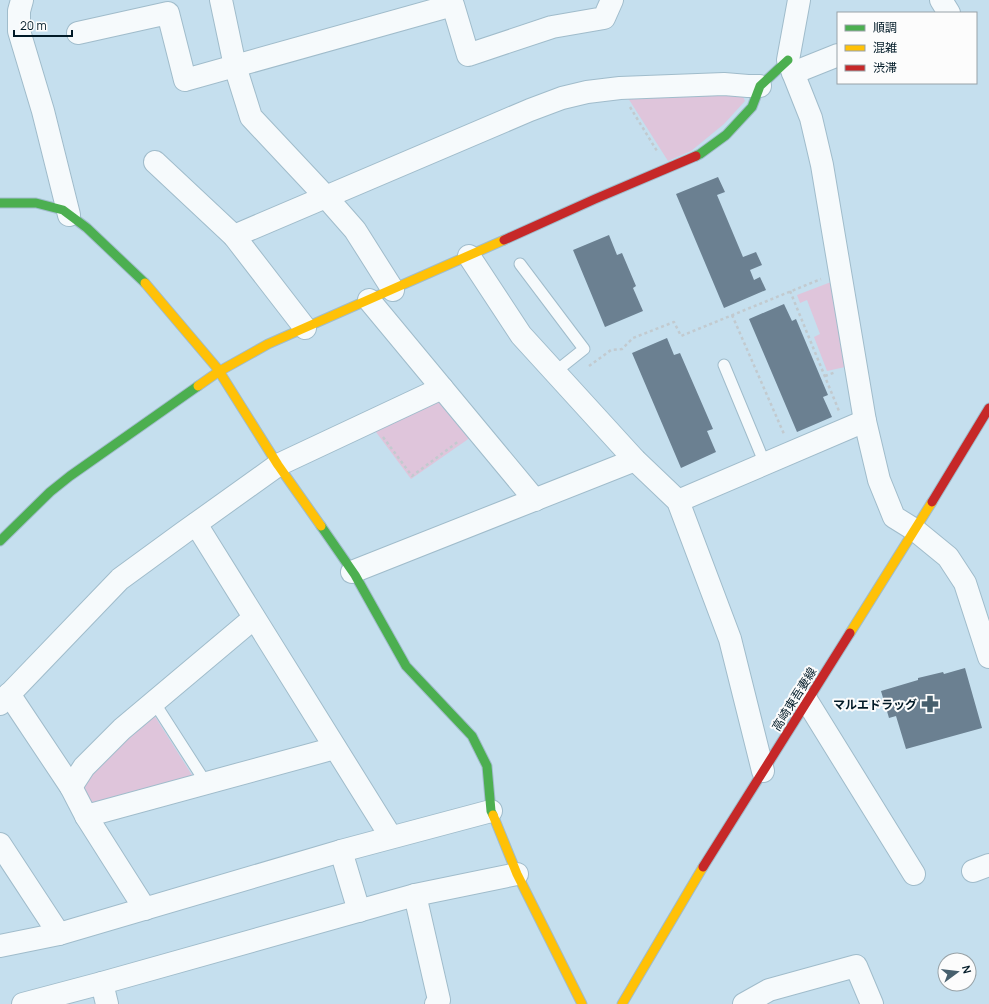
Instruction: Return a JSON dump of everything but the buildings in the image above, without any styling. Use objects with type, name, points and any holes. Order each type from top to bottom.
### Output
[{"type":"street","points":[[22,0],[19,11],[19,31],[43,111],[69,214]]},
{"type":"street","points":[[221,0],[235,66],[251,117],[355,230],[393,290]]},
{"type":"street","points":[[78,33],[168,13],[185,80],[452,5],[468,55],[552,27],[604,18],[612,0]]},
{"type":"street","points":[[941,0],[948,12]]},
{"type":"street","points":[[801,2],[790,66],[811,118],[822,165],[865,421],[879,480],[894,517],[915,530],[948,557],[965,584],[989,657]]},
{"type":"street","points":[[234,236],[530,110],[562,98],[587,92],[618,88],[724,84],[760,86],[790,66],[837,55]]},
{"type":"street","points":[[0,541],[50,492],[70,476],[218,372],[268,344],[700,154],[726,135],[752,107],[760,86]]},
{"type":"street","points":[[155,162],[234,236],[305,328]]},
{"type":"street","points":[[0,203],[36,203],[63,210],[69,214],[87,228],[144,282],[218,372],[278,465],[352,572],[406,666],[472,736],[487,766],[491,811],[517,874],[582,1004]]},
{"type":"street","points":[[469,256],[521,336],[636,460],[678,501],[730,639],[763,771]]},
{"type":"street","points":[[369,300],[535,500]]},
{"type":"street","points":[[145,909],[86,816],[71,787],[4,699],[120,579],[278,465],[442,388]]},
{"type":"street","name":"高崎東吾妻線","points":[[622,1004],[704,866],[915,530],[989,408]]},
{"type":"street","points":[[678,501],[865,421]]},
{"type":"street","points":[[352,572],[636,460]]},
{"type":"street","points":[[196,524],[391,837]]},
{"type":"street","points":[[71,787],[84,767],[122,729],[254,618]]},
{"type":"street","points":[[807,701],[914,874]]},
{"type":"street","points":[[86,816],[335,748]]},
{"type":"street","points":[[0,946],[59,934],[341,851],[491,811]]},
{"type":"street","points":[[0,844],[59,934]]},
{"type":"street","points":[[341,851],[359,911]]},
{"type":"street","points":[[23,1004],[105,994],[359,911],[415,895],[517,874]]},
{"type":"street","points":[[415,895],[439,1000],[436,1004]]},
{"type":"street","points":[[744,1004],[769,990],[856,966],[872,1004]]},
{"type":"lane","points":[[520,264],[584,349],[560,378]]},
{"type":"lane","points":[[724,366],[765,464]]},
{"type":"lane","points":[[154,702],[206,783]]},
{"type":"path","points":[[618,88],[668,168]]},
{"type":"path","points":[[560,378],[611,350],[622,349],[633,338],[674,322],[681,336],[840,271]]},
{"type":"path","points":[[790,291],[841,417]]},
{"type":"path","points":[[732,315],[786,440]]},
{"type":"path","points":[[372,421],[412,476],[476,429]]},
{"type":"shaded area","points":[[741,92],[745,101],[724,124],[691,151],[668,161],[628,98]]},
{"type":"shaded area","points":[[831,282],[845,367],[827,371],[814,337],[820,334],[807,300],[800,303],[797,295]]},
{"type":"shaded area","points":[[435,398],[474,435],[411,479],[373,428]]},
{"type":"shaded area","points":[[147,715],[154,715],[192,775],[190,782],[90,806],[81,791],[82,780]]},
{"type":"traffic: fast","points":[[696,156],[726,135],[752,107],[760,86],[788,60]]},
{"type":"traffic: fast","points":[[0,203],[36,203],[63,210],[87,228],[145,283]]},
{"type":"traffic: fast","points":[[0,541],[50,492],[70,476],[198,386]]},
{"type":"traffic: fast","points":[[321,526],[355,575],[406,666],[472,736],[487,766],[491,811],[493,815]]},
{"type":"traffic: slow","points":[[198,386],[218,372],[268,344],[504,240]]},
{"type":"traffic: slow","points":[[145,283],[217,368],[278,465],[321,526]]},
{"type":"traffic: slow","points":[[850,633],[932,502]]},
{"type":"traffic: slow","points":[[493,815],[517,874],[582,1004]]},
{"type":"traffic: slow","points":[[622,1004],[703,867]]},
{"type":"traffic: jam","points":[[504,240],[696,156]]},
{"type":"traffic: jam","points":[[932,502],[989,408]]},
{"type":"traffic: jam","points":[[703,867],[850,633]]},
{"type":"place","name":"マルエドラッグ","points":[[930,704]]}]
